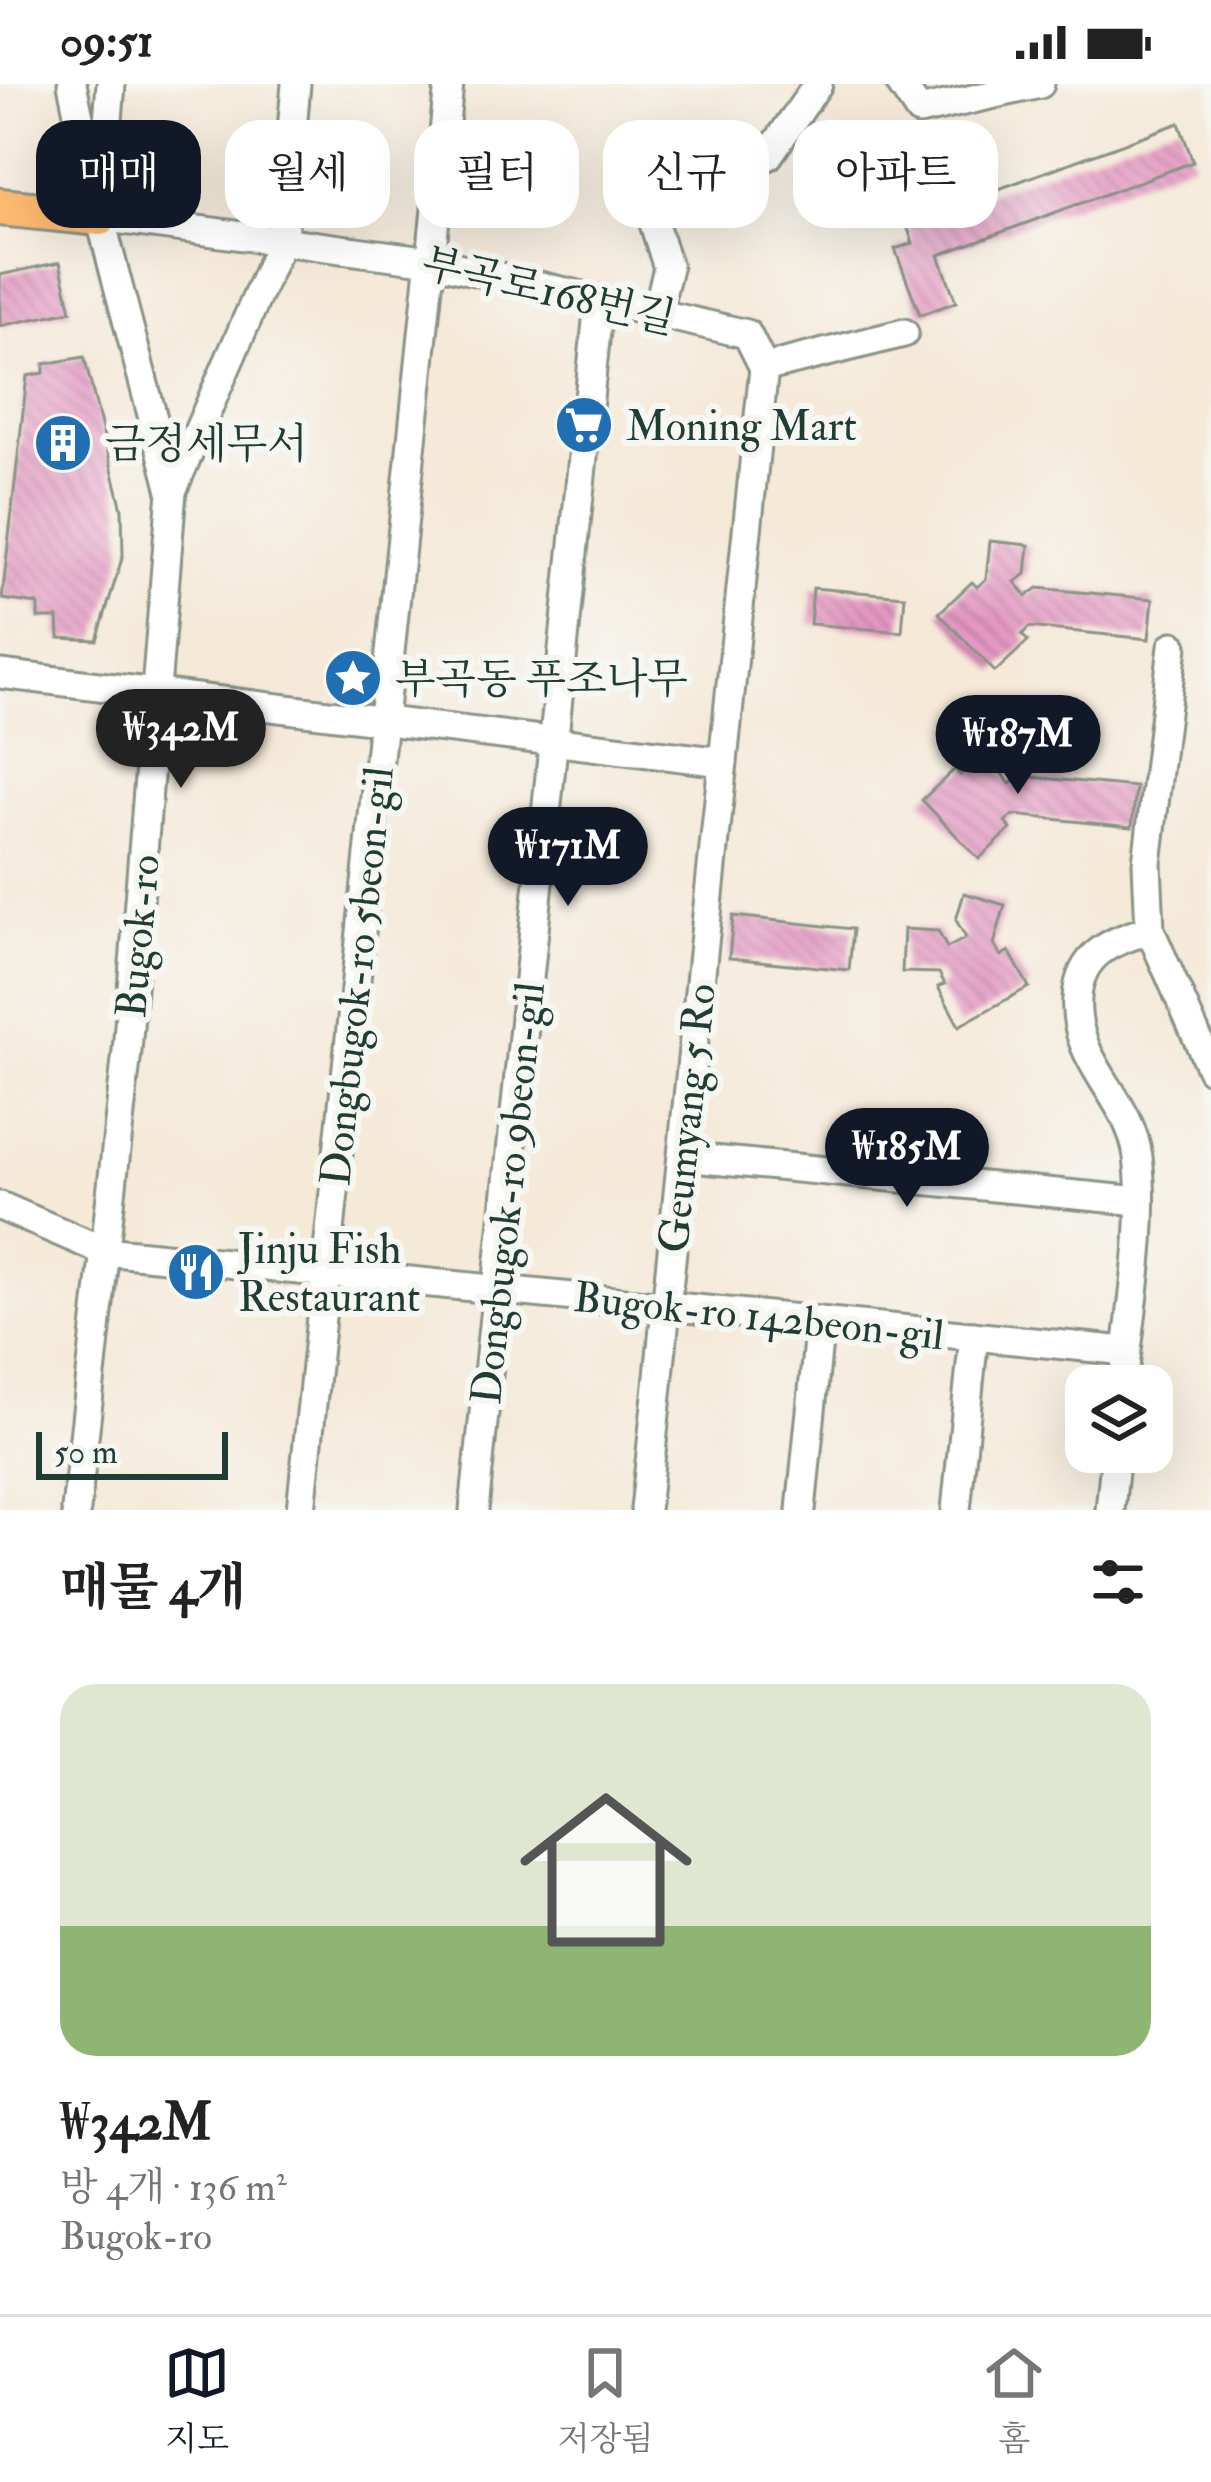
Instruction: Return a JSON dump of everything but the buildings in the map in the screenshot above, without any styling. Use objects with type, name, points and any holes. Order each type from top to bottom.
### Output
[{"type":"main road","points":[[0,207],[36,211]]},
{"type":"street","name":"Bugok-ro","points":[[72,84],[80,120]]},
{"type":"street","points":[[108,120],[111,84]]},
{"type":"street","points":[[172,491],[283,237],[296,84]]},
{"type":"street","name":"Dongbugok-ro 5beon-gil","points":[[301,1510],[449,84]]},
{"type":"street","points":[[656,315],[668,268],[649,208],[656,194],[718,181],[768,156],[818,84]]},
{"type":"street","points":[[901,84],[919,111],[1040,84]]},
{"type":"street","name":"Bugok-ro","points":[[76,1510],[158,692],[172,491],[103,228]]},
{"type":"street","name":"부곡로168번길","points":[[201,228],[431,261],[747,334],[764,368]]},
{"type":"street","name":"Dongbugok-ro 9beon-gil","points":[[474,1510],[599,302]]},
{"type":"street","points":[[764,368],[904,333]]},
{"type":"street","name":"Geumyang 5 Ro","points":[[645,1510],[764,368]]},
{"type":"street","points":[[1173,646],[1147,863],[1150,930],[1211,1069]]},
{"type":"street","points":[[0,674],[723,763]]},
{"type":"street","points":[[1125,1365],[1138,1201],[1135,1138],[1086,1056],[1076,1013],[1078,976],[1088,960],[1120,938],[1150,930]]},
{"type":"street","points":[[682,1157],[1138,1201]]},
{"type":"street","name":"Bugok-ro 142beon-gil","points":[[0,1206],[104,1251],[1126,1351]]},
{"type":"street","points":[[801,1510],[820,1321]]},
{"type":"street","points":[[956,1510],[974,1336]]},
{"type":"street","points":[[1110,1510],[1114,1473]]},
{"type":"place","name":"Moning Mart","points":[[584,425]]},
{"type":"place","name":"금정세무서","points":[[63,443]]},
{"type":"place","name":"부곡동 푸조나무","points":[[353,678]]},
{"type":"place","name":"Jinju Fish Restaurant","points":[[196,1272]]}]
